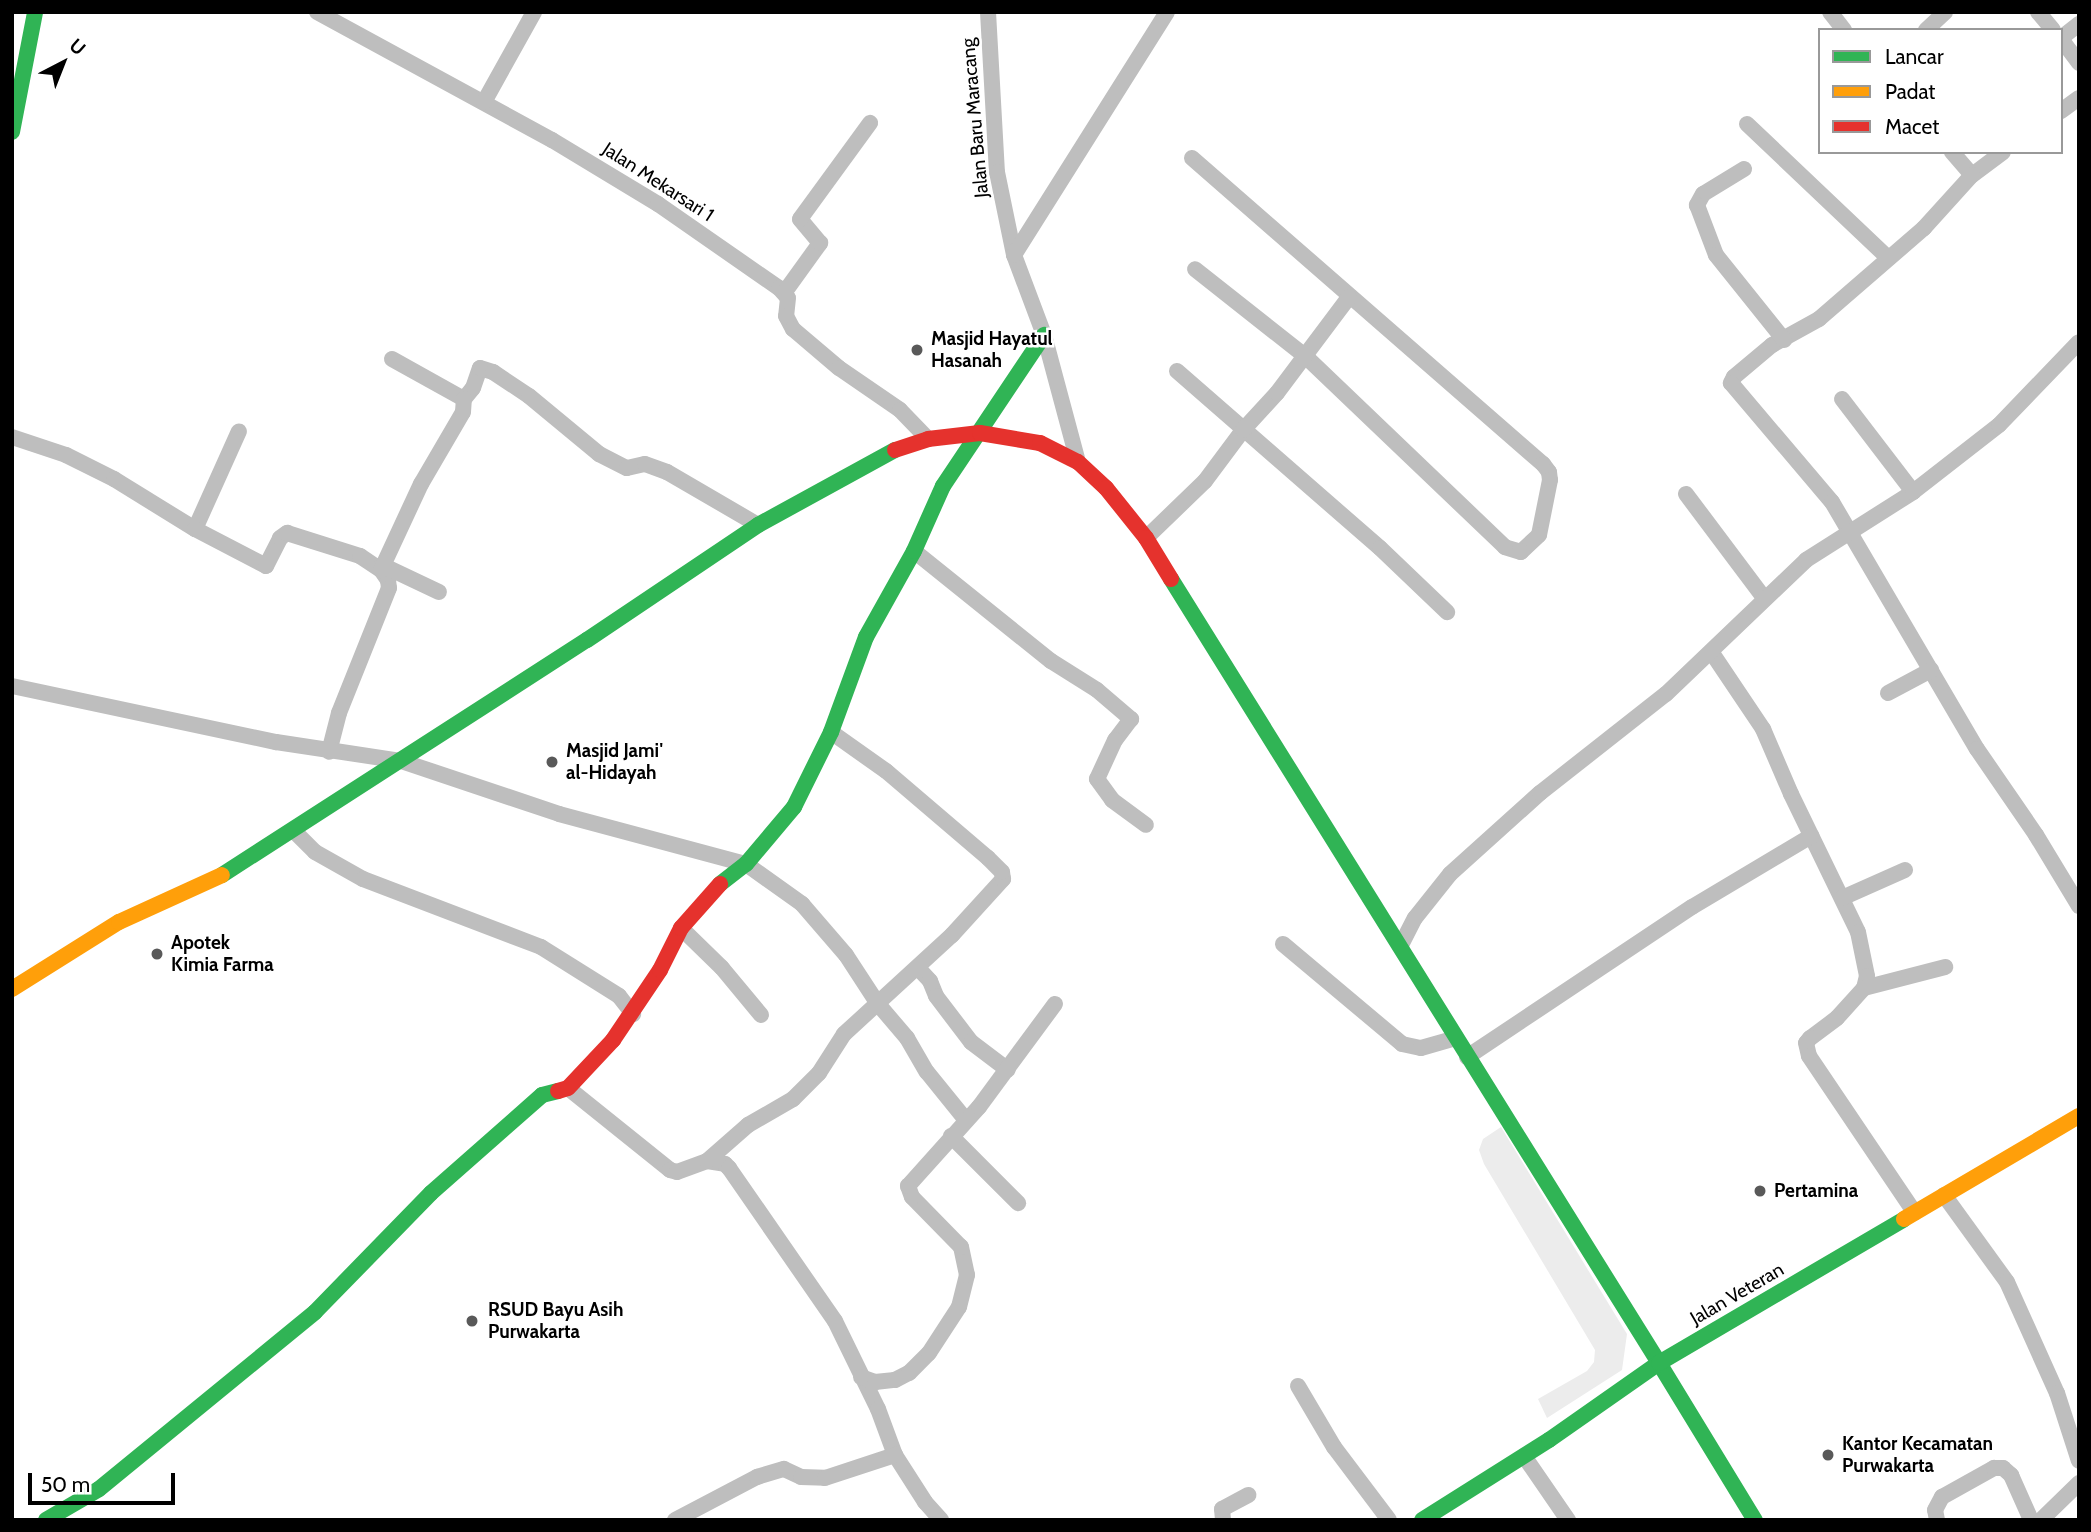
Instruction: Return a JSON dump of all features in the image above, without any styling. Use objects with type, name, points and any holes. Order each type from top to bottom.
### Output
[{"type":"main road","points":[[12,132],[35,12]]},
{"type":"main road","points":[[46,1520],[99,1489],[315,1312],[431,1193],[542,1095],[568,1088],[633,1014],[660,971],[681,928],[716,887],[746,864],[794,807],[831,732],[866,637],[914,551],[943,486],[1044,335]]},
{"type":"main road","points":[[12,989],[119,922],[212,880],[401,761],[758,525],[853,470],[898,448],[928,439],[980,433],[1040,443],[1078,462],[1106,488],[1146,538],[1401,945],[1467,1057],[1507,1114],[1755,1520]]},
{"type":"main road","name":"Jalan Veteran","points":[[1422,1520],[1524,1456],[1659,1363],[2079,1116]]},
{"type":"street","name":"Jalan Mekarsari 1","points":[[317,12],[484,102],[657,204],[784,292]]},
{"type":"street","points":[[484,102],[534,12]]},
{"type":"street","name":"Jalan Baru Maracang","points":[[988,12],[997,172],[1014,255],[1044,335],[1078,462]]},
{"type":"street","points":[[1014,255],[1167,12]]},
{"type":"street","points":[[1830,12],[1842,28]]},
{"type":"street","points":[[1928,28],[1945,12]]},
{"type":"street","points":[[2038,12],[2051,28]]},
{"type":"street","points":[[2063,37],[2079,24]]},
{"type":"street","points":[[2063,42],[2079,63]]},
{"type":"street","points":[[2063,110],[2079,98]]},
{"type":"street","points":[[870,123],[800,219],[820,243],[784,292],[788,298],[787,321],[839,368],[900,410],[928,439]]},
{"type":"street","points":[[1747,124],[1796,167],[1888,258]]},
{"type":"street","points":[[1954,154],[1972,175]]},
{"type":"street","points":[[2000,154],[1972,175],[1924,228],[1819,319],[1772,345],[1741,370],[1734,377],[1731,387],[1832,502],[1977,749],[2043,846],[2079,906]]},
{"type":"street","points":[[1192,158],[1543,464],[1550,480],[1539,535],[1521,552],[1505,547],[1305,356],[1195,269]]},
{"type":"street","points":[[1744,169],[1703,194],[1697,205],[1716,255],[1784,340]]},
{"type":"street","points":[[1146,538],[1205,481],[1243,430],[1305,356],[1349,296]]},
{"type":"street","points":[[1401,945],[1415,918],[1450,874],[1540,793],[1618,733],[1712,653],[1764,598],[1806,560],[1913,492],[1999,425],[2079,342]]},
{"type":"street","points":[[392,359],[464,399]]},
{"type":"street","points":[[329,752],[339,713],[389,588],[382,567],[421,484],[463,412],[464,399],[483,367],[529,396],[599,454],[627,468],[645,464],[667,472],[758,525]]},
{"type":"street","points":[[1177,371],[1380,548],[1447,612]]},
{"type":"street","points":[[1842,399],[1913,492]]},
{"type":"street","points":[[195,529],[239,431]]},
{"type":"street","points":[[12,436],[66,455],[102,473],[195,529],[262,565],[265,566],[280,538],[287,533],[360,556],[439,593]]},
{"type":"street","points":[[1686,494],[1764,598]]},
{"type":"street","points":[[914,551],[1051,661],[1097,690],[1132,719],[1115,740],[1097,779],[1112,800],[1146,825]]},
{"type":"street","points":[[1712,653],[1763,729],[1858,932],[1867,976],[1864,988],[1856,1000],[1806,1043],[1809,1056],[1854,1118],[1915,1213]]},
{"type":"street","points":[[1888,693],[1931,670]]},
{"type":"street","points":[[12,686],[329,752],[401,761],[559,814],[746,864],[802,904],[846,956],[878,1003],[907,1038],[926,1072],[965,1119]]},
{"type":"street","points":[[568,1088],[670,1170],[677,1172],[707,1161],[748,1125],[793,1099],[819,1073],[845,1034],[981,906],[1003,876],[988,858],[886,771],[831,732]]},
{"type":"street","points":[[293,830],[315,852],[363,879],[541,947],[619,996],[633,1014]]},
{"type":"street","points":[[1467,1057],[1692,908],[1811,836]]},
{"type":"street","points":[[1842,898],[1905,870]]},
{"type":"street","points":[[681,928],[722,968],[761,1015]]},
{"type":"street","points":[[1283,944],[1402,1044],[1421,1048],[1456,1038]]},
{"type":"street","points":[[1864,988],[1945,967]]},
{"type":"street","points":[[918,968],[930,981],[936,996],[971,1042],[1008,1070]]},
{"type":"street","points":[[861,1377],[885,1381],[909,1373],[929,1353],[959,1307],[967,1275],[961,1247],[912,1197],[908,1186],[1008,1070],[1055,1004]]},
{"type":"street","points":[[951,1136],[1018,1203]]},
{"type":"street","points":[[707,1161],[725,1164],[761,1211],[835,1321],[878,1409],[895,1455],[925,1502],[941,1520]]},
{"type":"street","points":[[1944,1195],[2007,1282],[2057,1393],[2079,1461]]},
{"type":"street","points":[[1298,1386],[1334,1447],[1389,1520]]},
{"type":"street","points":[[675,1520],[757,1477],[783,1469],[801,1477],[825,1478],[895,1455]]},
{"type":"street","points":[[1524,1456],[1568,1520]]},
{"type":"street","points":[[1937,1520],[1935,1510],[1942,1497],[1994,1468],[2003,1468],[2011,1475],[2031,1520]]},
{"type":"street","points":[[2041,1520],[2079,1483]]},
{"type":"street","points":[[1223,1520],[1222,1509],[1248,1495]]},
{"type":"shaded area","points":[[1501,1127],[1627,1334],[1622,1370],[1547,1418],[1538,1399],[1587,1371],[1594,1362],[1595,1350],[1484,1164],[1479,1150],[1483,1139]]},
{"type":"traffic: fast","points":[[12,132],[35,12]]},
{"type":"traffic: fast","points":[[720,884],[746,864],[794,807],[831,732],[866,637],[914,551],[943,486],[1044,335]]},
{"type":"traffic: fast","points":[[222,875],[587,640],[758,525],[895,450]]},
{"type":"traffic: fast","points":[[1171,579],[1659,1363]]},
{"type":"traffic: fast","points":[[46,1520],[99,1489],[315,1312],[431,1193],[542,1095],[558,1091]]},
{"type":"traffic: fast","points":[[1422,1520],[1549,1440],[1659,1363],[1904,1219]]},
{"type":"traffic: fast","points":[[1659,1363],[1755,1520]]},
{"type":"traffic: slow","points":[[12,989],[119,922],[222,875]]},
{"type":"traffic: slow","points":[[1904,1219],[2079,1116]]},
{"type":"traffic: jam","points":[[895,450],[928,439],[980,433],[1040,443],[1078,462],[1106,488],[1146,538],[1171,579]]},
{"type":"traffic: jam","points":[[558,1091],[568,1088],[613,1040],[660,970],[681,928],[720,884]]},
{"type":"place","name":"Masjid Hayatul Hasanah","points":[[917,350]]},
{"type":"place","name":"Masjid Jami' al-Hidayah","points":[[552,762]]},
{"type":"place","name":"Apotek Kimia Farma","points":[[157,954]]},
{"type":"place","name":"Pertamina","points":[[1760,1191]]},
{"type":"place","name":"RSUD Bayu Asih Purwakarta","points":[[472,1321]]},
{"type":"place","name":"Kantor Kecamatan Purwakarta","points":[[1828,1455]]}]
